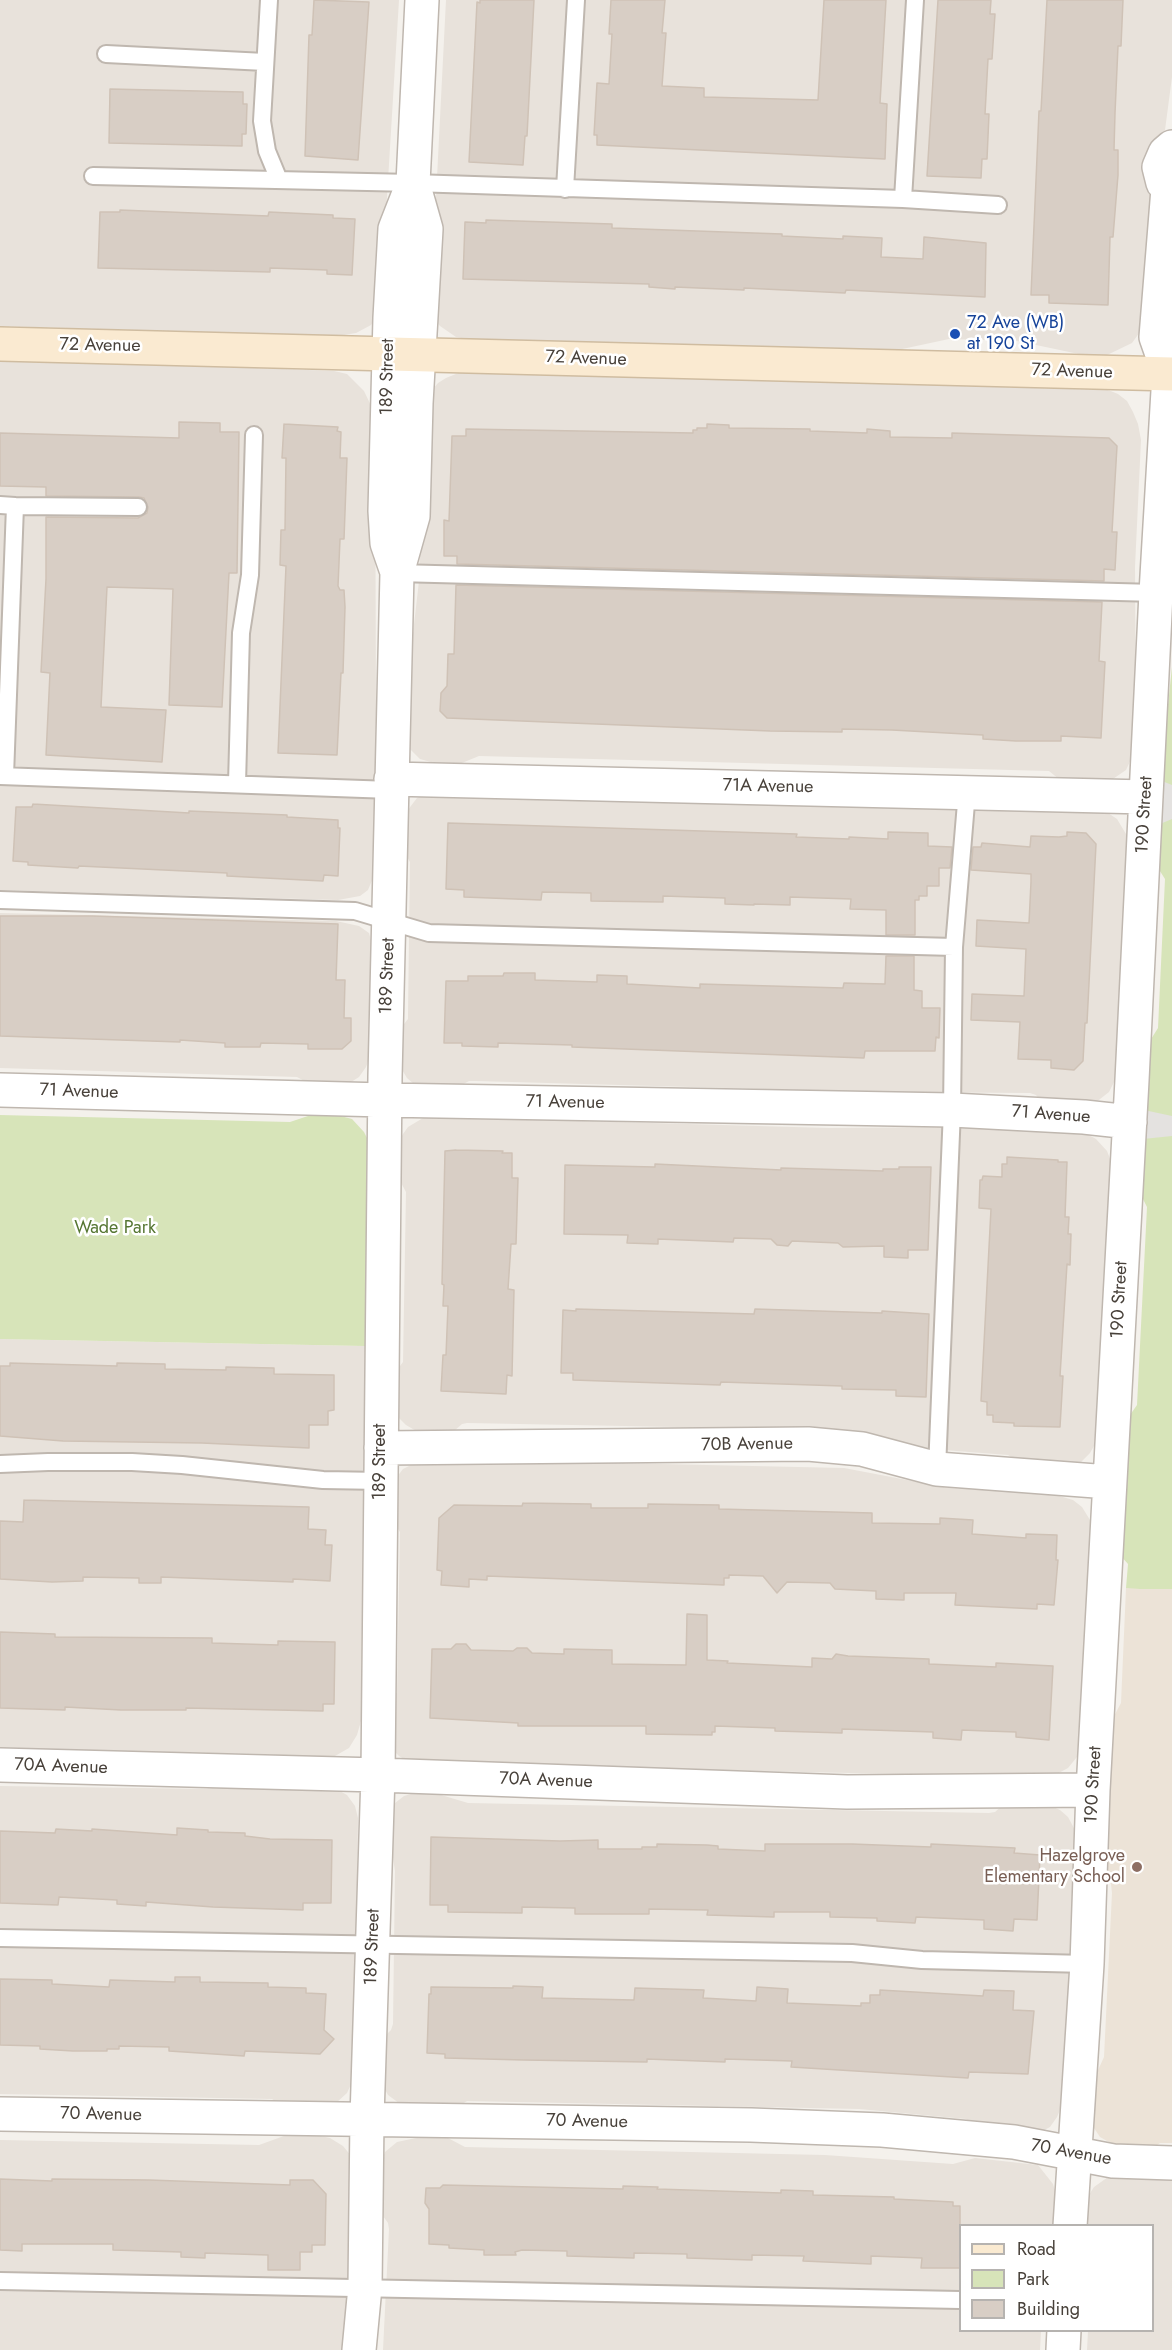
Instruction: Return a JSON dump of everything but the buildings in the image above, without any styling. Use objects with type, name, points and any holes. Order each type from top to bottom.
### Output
[{"type":"main road","name":"72 Avenue","points":[[0,344],[1171,372]]},
{"type":"street","name":"189 Street","points":[[358,2350],[365,2288],[367,2118],[378,1775],[384,1100],[397,573],[387,543],[384,511],[404,354],[395,229],[413,183],[422,0]]},
{"type":"street","name":"190 Street","points":[[1070,2224],[1087,1964],[1093,1790],[1130,1122],[1156,593],[1171,372],[1156,337],[1170,190],[1160,176],[1159,167],[1165,153],[1172,147]]},
{"type":"street","name":"71A Avenue","points":[[391,784],[967,791],[1146,797]]},
{"type":"street","name":"71 Avenue","points":[[0,1089],[384,1100],[952,1110],[1084,1117],[1130,1122]]},
{"type":"street","name":"70B Avenue","points":[[381,1448],[808,1444],[862,1449],[937,1469],[1109,1482]]},
{"type":"street","name":"70A Avenue","points":[[0,1765],[378,1775],[848,1792],[1093,1790]]},
{"type":"street","name":"70 Avenue","points":[[0,2114],[367,2118],[751,2125],[882,2130],[970,2136],[1113,2161],[1172,2163]]},
{"type":"street","points":[[1063,2350],[1064,2332]]},
{"type":"lane","points":[[269,0],[262,121],[271,166],[279,180]]},
{"type":"lane","points":[[566,189],[576,0]]},
{"type":"lane","points":[[903,199],[915,0]]},
{"type":"lane","points":[[106,54],[266,62]]},
{"type":"lane","points":[[93,176],[413,183],[903,199],[998,205]]},
{"type":"lane","points":[[237,784],[241,633],[250,575],[254,435]]},
{"type":"lane","points":[[138,507],[7,506],[3,776],[237,784],[391,784]]},
{"type":"lane","points":[[397,573],[1156,593]]},
{"type":"lane","points":[[937,1469],[952,1110],[954,947],[967,791]]},
{"type":"lane","points":[[0,900],[355,910],[425,933],[954,947]]},
{"type":"lane","points":[[0,1464],[132,1462],[323,1480],[382,1481]]},
{"type":"lane","points":[[0,1938],[852,1953],[922,1960],[1087,1964]]},
{"type":"lane","points":[[0,2280],[959,2300]]},
{"type":"shaded area","points":[[0,0],[399,0],[381,295],[376,318],[371,325],[356,333],[337,336],[0,326]]},
{"type":"shaded area","points":[[446,0],[1172,0],[1172,77],[1165,130],[1152,180],[1142,329],[1132,343],[1105,356],[1093,357],[1017,341],[949,339],[893,351],[456,337],[435,320],[431,296]]},
{"type":"shaded area","points":[[0,358],[334,371],[347,374],[364,391],[375,414],[375,873],[368,890],[360,896],[338,900],[0,890]]},
{"type":"shaded area","points":[[461,372],[1108,390],[1118,394],[1127,401],[1133,412],[1141,440],[1135,567],[1136,742],[1134,753],[1126,770],[1110,781],[1060,780],[1049,771],[479,756],[457,765],[441,765],[420,759],[408,747],[403,720],[419,581],[423,412],[432,390],[438,383]]},
{"type":"shaded area","points":[[1162,781],[1172,785],[1172,819],[1160,824]]},
{"type":"shaded area","points":[[426,794],[1097,810],[1108,813],[1117,819],[1129,839],[1117,1069],[1114,1082],[1109,1092],[1095,1103],[1042,1102],[1036,1095],[1030,1093],[872,1092],[476,1081],[469,1081],[456,1088],[415,1085],[401,1068],[400,1029],[408,1019],[410,862],[402,848],[404,815],[417,798]]},
{"type":"shaded area","points":[[0,913],[336,921],[359,926],[369,933],[372,944],[370,1056],[366,1067],[359,1077],[348,1084],[314,1086],[297,1077],[0,1068]]},
{"type":"shaded area","points":[[1144,1110],[1172,1116],[1172,1136],[1143,1139]]},
{"type":"shaded area","points":[[423,1118],[829,1128],[967,1127],[1078,1131],[1087,1134],[1096,1139],[1107,1151],[1112,1164],[1098,1439],[1090,1453],[1079,1464],[1022,1463],[1008,1455],[931,1449],[872,1435],[783,1429],[467,1423],[454,1431],[418,1432],[396,1415],[394,1374],[403,1362],[406,1192],[399,1179],[398,1141],[408,1127]]},
{"type":"shaded area","points":[[0,1339],[365,1346],[361,1721],[357,1735],[349,1748],[335,1756],[319,1759],[266,1754],[0,1749]]},
{"type":"shaded area","points":[[432,1459],[844,1468],[949,1488],[1049,1493],[1073,1500],[1082,1507],[1090,1520],[1093,1531],[1081,1744],[1077,1757],[1068,1768],[1055,1775],[1042,1777],[409,1762],[391,1748],[391,1702],[397,1692],[400,1532],[391,1518],[393,1482],[403,1469],[417,1462]]},
{"type":"shaded area","name":"Hazelgrove Elementary School","points":[[1126,1588],[1172,1589],[1172,2143],[1160,2143],[1153,2148],[1116,2146],[1100,2137],[1092,2125],[1094,2079],[1104,2057],[1112,1893],[1111,1884],[1103,1872],[1113,1718],[1121,1703]]},
{"type":"shaded area","points":[[0,1786],[207,1789],[224,1786],[336,1789],[347,1795],[355,1806],[358,1818],[355,2064],[353,2080],[347,2093],[336,2103],[280,2105],[272,2099],[0,2094]]},
{"type":"shaded area","points":[[431,1792],[468,1803],[989,1813],[995,1812],[1005,1803],[1047,1804],[1060,1810],[1068,1817],[1075,1830],[1076,1844],[1064,2090],[1062,2105],[1057,2117],[1050,2127],[1037,2134],[978,2129],[966,2119],[859,2109],[467,2101],[452,2110],[407,2109],[388,2095],[383,2086],[383,2038],[391,2030],[393,2024],[395,1871],[393,1858],[386,1845],[389,1813],[395,1803],[404,1796]]},
{"type":"shaded area","points":[[284,2136],[330,2138],[343,2146],[352,2157],[356,2169],[346,2350],[0,2350],[0,2140],[259,2145]]},
{"type":"shaded area","points":[[446,2137],[465,2147],[825,2155],[953,2164],[975,2158],[1038,2165],[1053,2184],[1057,2198],[1056,2224],[959,2224],[959,2332],[1041,2332],[1040,2350],[383,2350],[389,2229],[388,2223],[378,2209],[382,2160],[385,2152],[397,2142],[416,2138]]},
{"type":"shaded area","points":[[1108,2177],[1172,2179],[1172,2350],[1087,2350],[1088,2332],[1154,2332],[1154,2224],[1082,2224],[1087,2198],[1094,2187]]},
{"type":"green space","points":[[1172,667],[1172,1589],[1140,1589],[1126,1588],[1128,1564],[1120,1555],[1130,1415],[1137,1405],[1147,1207],[1141,1195],[1148,1044],[1158,1028],[1165,879],[1158,868],[1165,733]]},
{"type":"green space","name":"Wade Park","points":[[333,1114],[352,1119],[368,1140],[365,1346],[0,1339],[0,1115],[290,1122],[311,1115]]},
{"type":"place","name":"72 Ave (WB) at 190 St","points":[[955,334]]},
{"type":"place","name":"Hazelgrove Elementary School","points":[[1137,1867]]}]
